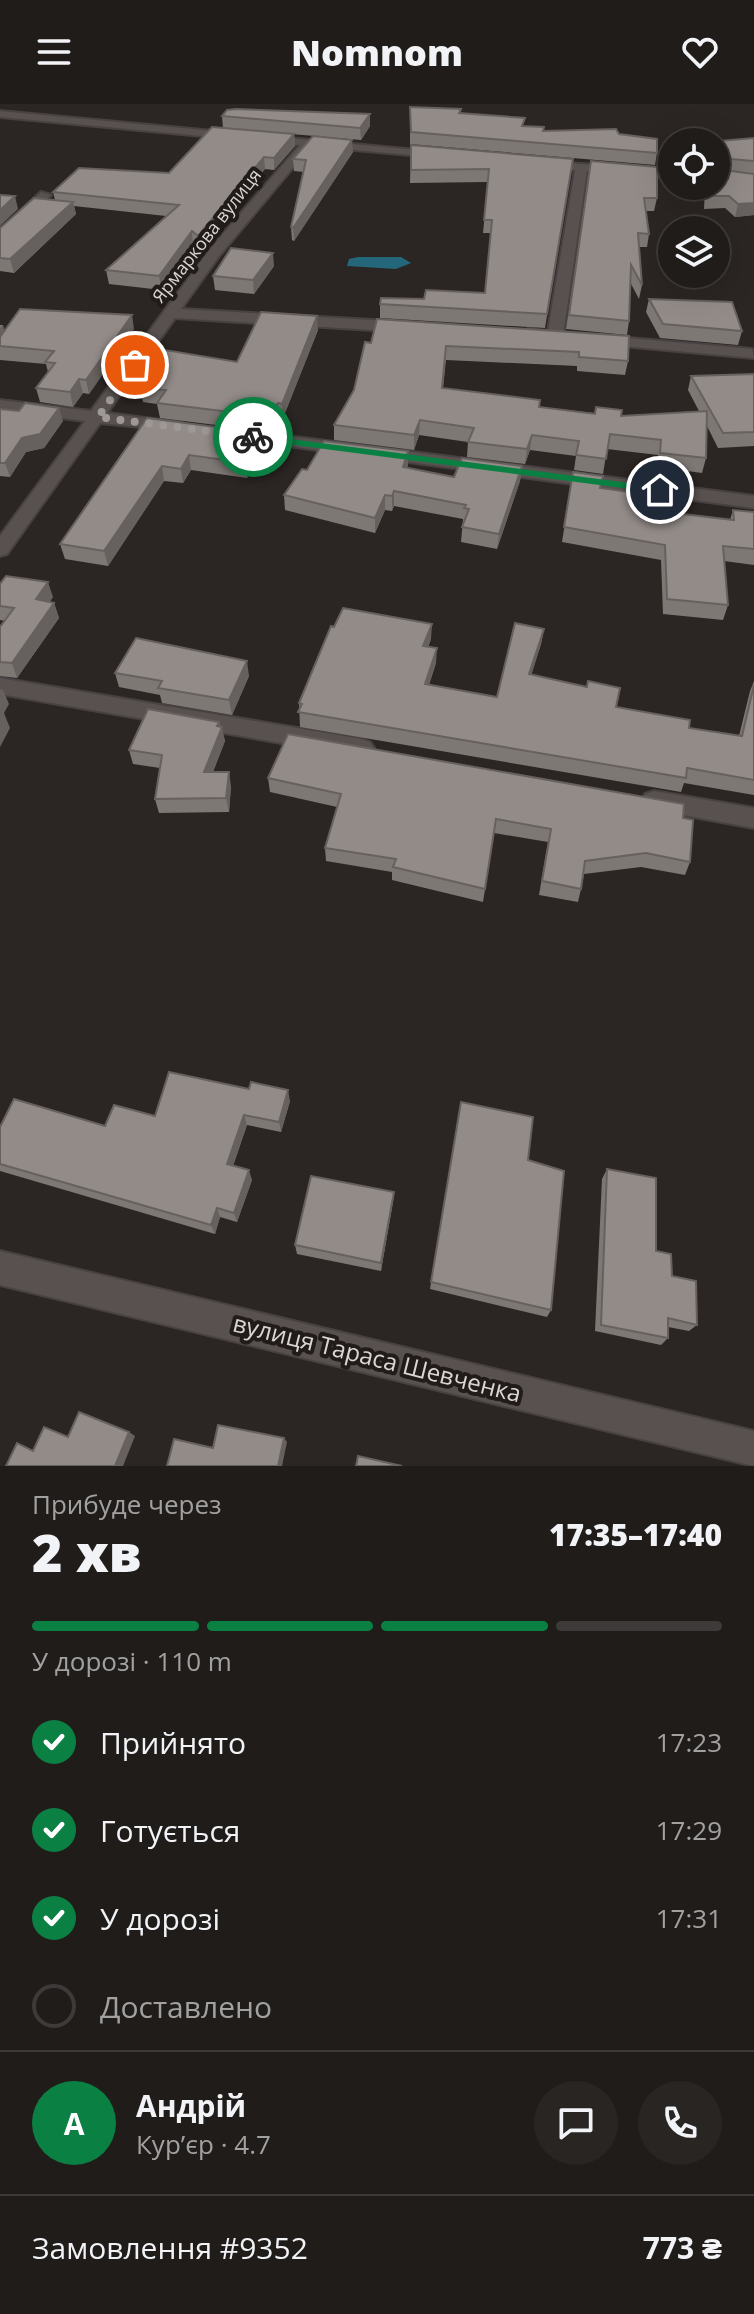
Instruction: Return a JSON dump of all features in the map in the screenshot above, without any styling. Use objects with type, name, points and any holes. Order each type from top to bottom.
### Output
[{"type":"street","points":[[0,114],[459,156]]},
{"type":"street","name":"Ярмаркова вулиця","points":[[0,550],[214,253],[308,143]]},
{"type":"street","points":[[520,162],[658,173]]},
{"type":"street","points":[[570,337],[581,168]]},
{"type":"street","points":[[0,237],[45,195]]},
{"type":"street","points":[[172,313],[427,328]]},
{"type":"street","points":[[507,333],[752,354]]},
{"type":"street","points":[[0,405],[754,502]]},
{"type":"street","points":[[0,686],[377,751]]},
{"type":"street","points":[[628,797],[754,818]]},
{"type":"street","name":"вулиця Тараса Шевченка","points":[[0,1268],[754,1450]]},
{"type":"water","points":[[401,257],[411,263],[396,269],[347,266],[349,259]]},
{"type":"building","points":[[410,107],[461,109],[459,113],[525,118],[522,126],[544,127],[543,131],[616,129],[619,134],[657,139],[657,153],[411,132]]},
{"type":"building","points":[[227,110],[370,114],[360,128],[222,116]]},
{"type":"building","points":[[212,127],[294,134],[274,158],[264,157],[198,236],[192,231],[159,276],[106,270],[179,205],[53,192],[79,168],[169,173]]},
{"type":"building","points":[[313,136],[352,140],[293,228],[306,160],[293,159]]},
{"type":"building","points":[[754,138],[754,161],[730,159],[730,140]]},
{"type":"building","points":[[411,145],[573,159],[547,314],[380,304],[381,298],[424,299],[426,290],[485,293],[492,220],[484,220],[489,169],[411,170]]},
{"type":"building","points":[[591,161],[657,167],[657,198],[644,198],[649,234],[638,233],[642,285],[631,265],[629,321],[569,315]]},
{"type":"building","points":[[730,171],[754,174],[754,203],[738,204],[730,197]]},
{"type":"building","points":[[0,195],[15,196],[0,210]]},
{"type":"building","points":[[34,198],[73,202],[10,259],[0,258],[0,228]]},
{"type":"building","points":[[231,248],[273,253],[253,280],[213,276]]},
{"type":"building","points":[[649,299],[732,302],[742,331],[663,324]]},
{"type":"building","points":[[20,309],[132,315],[86,380],[79,379],[70,392],[36,388],[55,363],[45,362],[54,351],[0,346],[0,337]]},
{"type":"building","points":[[261,312],[317,316],[282,404],[278,403],[270,417],[157,403],[166,390],[140,388],[165,350],[237,362]]},
{"type":"building","points":[[377,319],[629,336],[628,361],[579,357],[579,352],[446,346],[442,388],[540,400],[539,407],[595,414],[596,407],[622,410],[621,416],[707,411],[706,458],[660,453],[661,440],[610,434],[606,459],[576,455],[579,441],[532,435],[527,449],[468,442],[474,428],[420,420],[414,435],[334,425],[354,390],[365,342],[371,343]]},
{"type":"building","points":[[754,374],[754,432],[723,433],[691,376]]},
{"type":"building","points":[[25,403],[59,408],[40,434],[22,438],[5,463],[0,463],[0,409],[19,411]]},
{"type":"building","points":[[147,418],[262,433],[246,463],[189,455],[181,469],[162,466],[104,551],[60,544]]},
{"type":"building","points":[[324,441],[408,451],[403,467],[454,477],[462,458],[522,466],[499,534],[462,527],[469,509],[464,508],[466,505],[394,491],[392,496],[385,495],[375,518],[284,495],[302,469],[307,470]]},
{"type":"building","points":[[573,472],[603,476],[600,488],[675,498],[674,513],[734,520],[733,510],[754,512],[754,549],[723,546],[728,605],[667,599],[665,545],[564,527]]},
{"type":"building","points":[[6,576],[48,582],[36,599],[54,603],[12,663],[0,662],[0,627],[14,608],[0,606],[0,584]]},
{"type":"building","points":[[343,608],[432,624],[423,646],[437,648],[425,684],[497,697],[515,623],[544,629],[529,674],[587,687],[588,681],[620,688],[616,707],[690,720],[689,728],[742,736],[754,685],[754,780],[687,768],[686,778],[298,712],[331,626],[334,627]]},
{"type":"building","points":[[136,638],[247,661],[229,700],[158,688],[162,681],[115,673]]},
{"type":"building","points":[[148,709],[219,722],[217,726],[222,727],[204,772],[229,772],[226,798],[155,799],[162,755],[129,750]]},
{"type":"building","points":[[288,734],[684,804],[683,818],[693,820],[690,862],[646,853],[585,861],[581,889],[542,881],[551,829],[496,819],[485,889],[393,867],[396,859],[325,848],[341,794],[268,778]]},
{"type":"building","points":[[169,1072],[249,1089],[251,1082],[288,1090],[279,1122],[244,1115],[227,1164],[249,1170],[234,1213],[217,1208],[211,1225],[0,1164],[0,1127],[14,1099],[105,1126],[114,1105],[155,1116]]},
{"type":"building","points":[[461,1102],[533,1117],[528,1160],[564,1171],[551,1310],[431,1282]]},
{"type":"building","points":[[607,1169],[656,1178],[656,1251],[671,1254],[672,1276],[696,1281],[697,1325],[668,1318],[668,1338],[601,1325]]},
{"type":"building","points":[[311,1176],[394,1192],[381,1263],[295,1245]]},
{"type":"building","points":[[79,1412],[129,1432],[115,1466],[6,1466],[17,1443],[33,1451],[44,1427],[68,1437]]},
{"type":"building","points":[[218,1425],[284,1438],[278,1466],[167,1466],[174,1439],[213,1448]]},
{"type":"building","points":[[358,1456],[402,1466],[356,1466]]},
{"type":"way so far","points":[[135,365],[98,417],[253,437]]},
{"type":"route","points":[[253,437],[660,490]]}]
